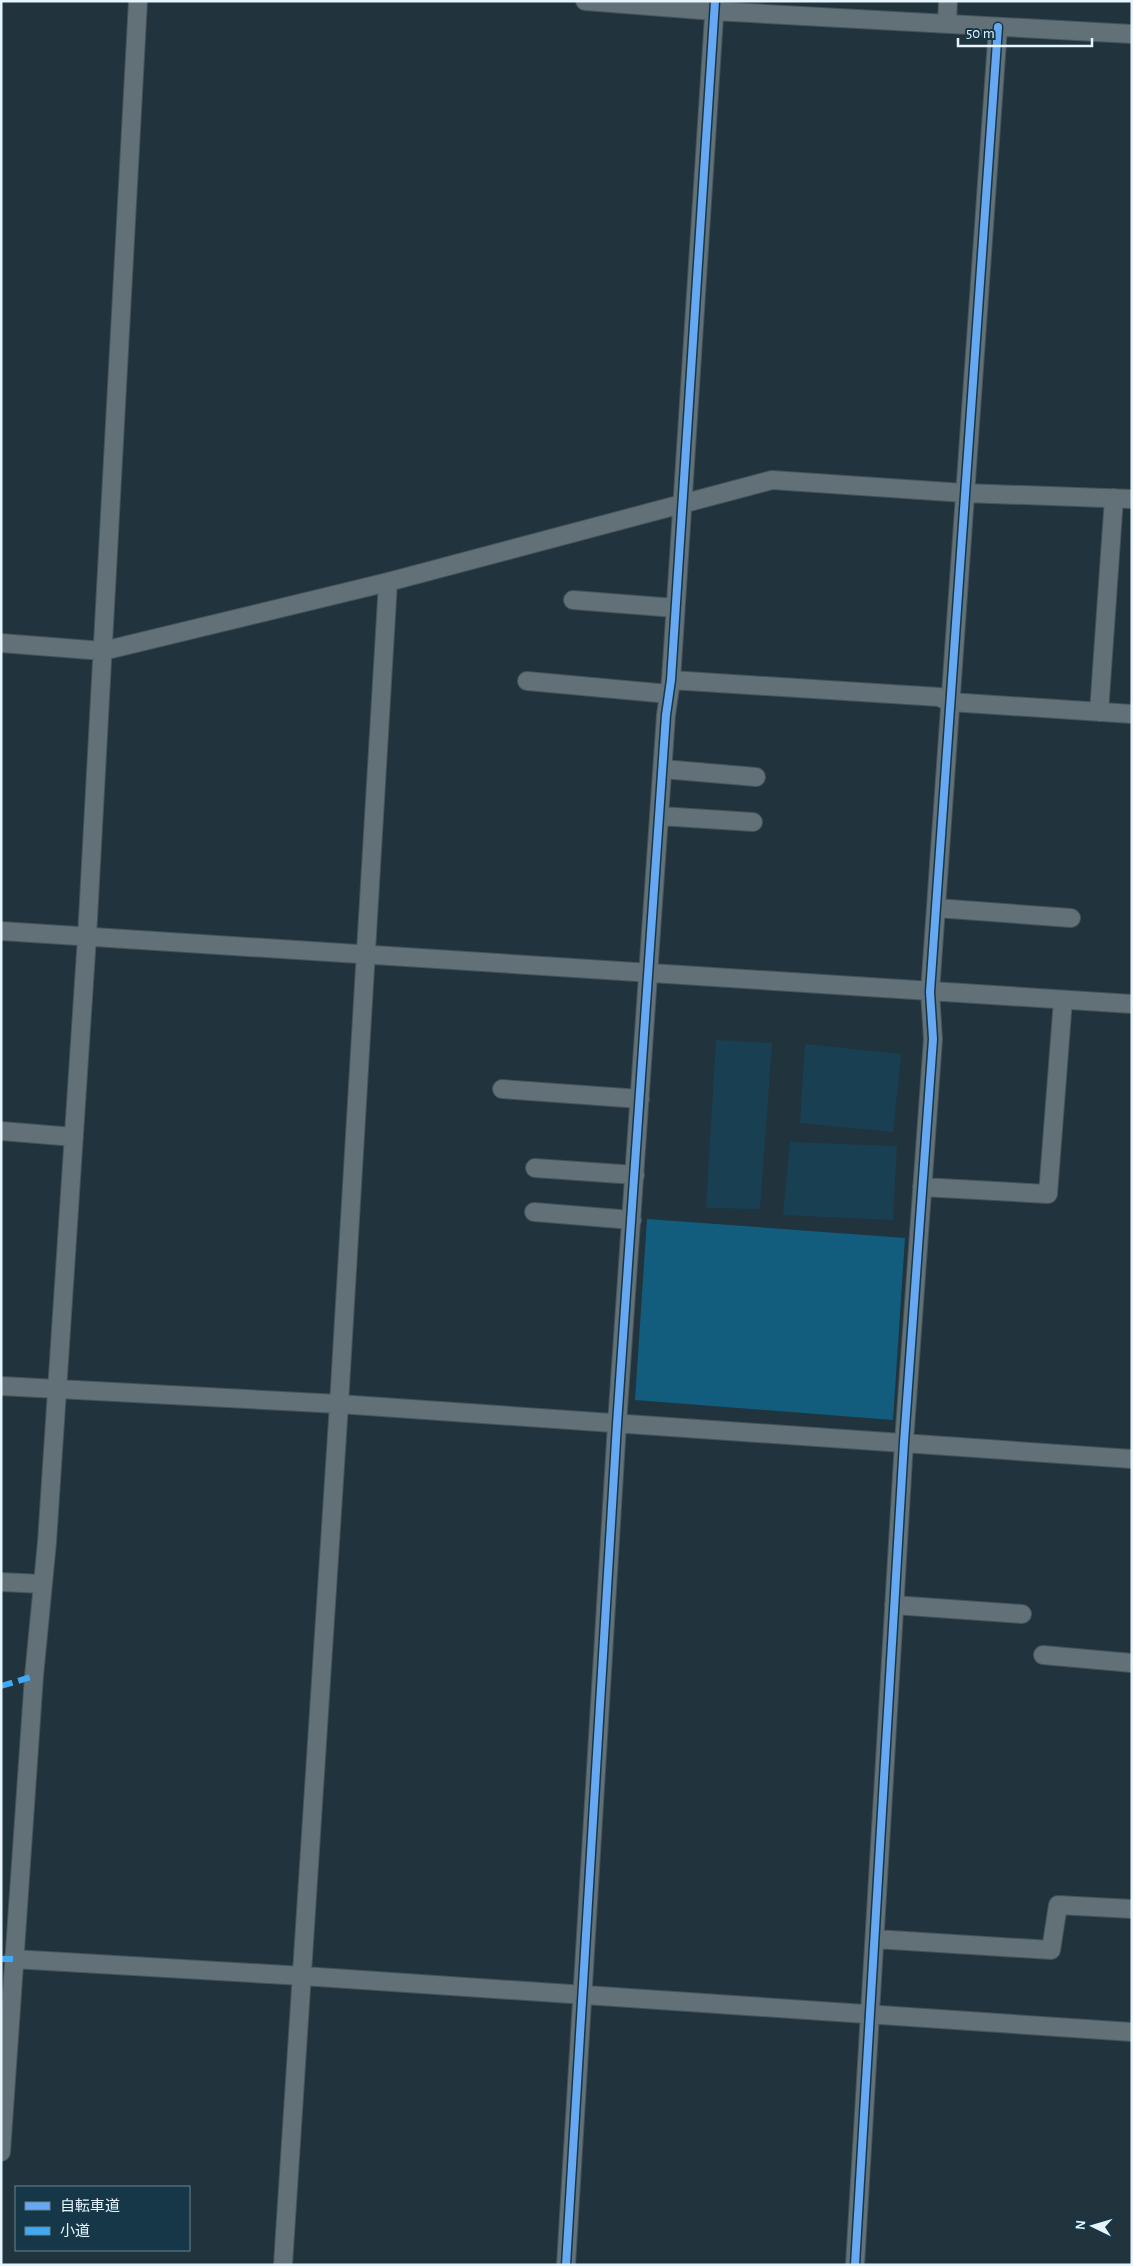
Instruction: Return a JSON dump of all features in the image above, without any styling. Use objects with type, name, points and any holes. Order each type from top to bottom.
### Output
[{"type":"street","points":[[1,2152],[13,1959],[57,1388],[87,937],[138,1]]},
{"type":"street","points":[[585,1],[715,6],[947,24],[1132,34]]},
{"type":"street","points":[[947,24],[948,1]]},
{"type":"street","points":[[566,2265],[617,1424],[670,687],[715,6]]},
{"type":"street","points":[[855,2265],[904,1442],[933,1039],[930,992],[998,27]]},
{"type":"street","points":[[1,643],[102,651],[388,582],[772,480],[964,493],[1132,499]]},
{"type":"street","points":[[1099,712],[1114,498]]},
{"type":"street","points":[[283,2265],[339,1404],[388,582]]},
{"type":"street","points":[[573,600],[675,608]]},
{"type":"street","points":[[527,681],[939,697],[950,702],[1132,714]]},
{"type":"street","points":[[663,769],[756,777]]},
{"type":"street","points":[[660,816],[753,822]]},
{"type":"street","points":[[936,908],[1071,918]]},
{"type":"street","points":[[1,931],[1132,1004]]},
{"type":"street","points":[[922,1187],[1048,1194],[1063,1000]]},
{"type":"street","points":[[502,1089],[640,1099]]},
{"type":"street","points":[[1,1131],[74,1137]]},
{"type":"street","points":[[535,1168],[635,1175]]},
{"type":"street","points":[[534,1212],[632,1220]]},
{"type":"street","points":[[1,1386],[339,1404],[1132,1459]]},
{"type":"street","points":[[1,1582],[42,1584]]},
{"type":"street","points":[[894,1605],[1022,1614]]},
{"type":"street","points":[[1043,1655],[1132,1663]]},
{"type":"street","points":[[875,1940],[1051,1950],[1058,1905],[1132,1910]]},
{"type":"street","points":[[13,1959],[303,1976],[870,2016],[1132,2032]]},
{"type":"shaded area","points":[[716,1040],[772,1043],[760,1209],[706,1208]]},
{"type":"shaded area","points":[[805,1044],[901,1054],[893,1132],[800,1123]]},
{"type":"shaded area","points":[[790,1142],[897,1146],[893,1220],[783,1215]]},
{"type":"shaded area","points":[[647,1219],[905,1238],[893,1420],[635,1400]]},
{"type":"marked path","points":[[1,1686],[34,1676]]},
{"type":"marked path","points":[[1,1959],[13,1959]]},
{"type":"cycle path","points":[[566,2265],[617,1424],[666,715],[671,680],[715,1]]},
{"type":"cycle path","points":[[855,2265],[904,1442],[933,1039],[930,992],[998,27]]}]
